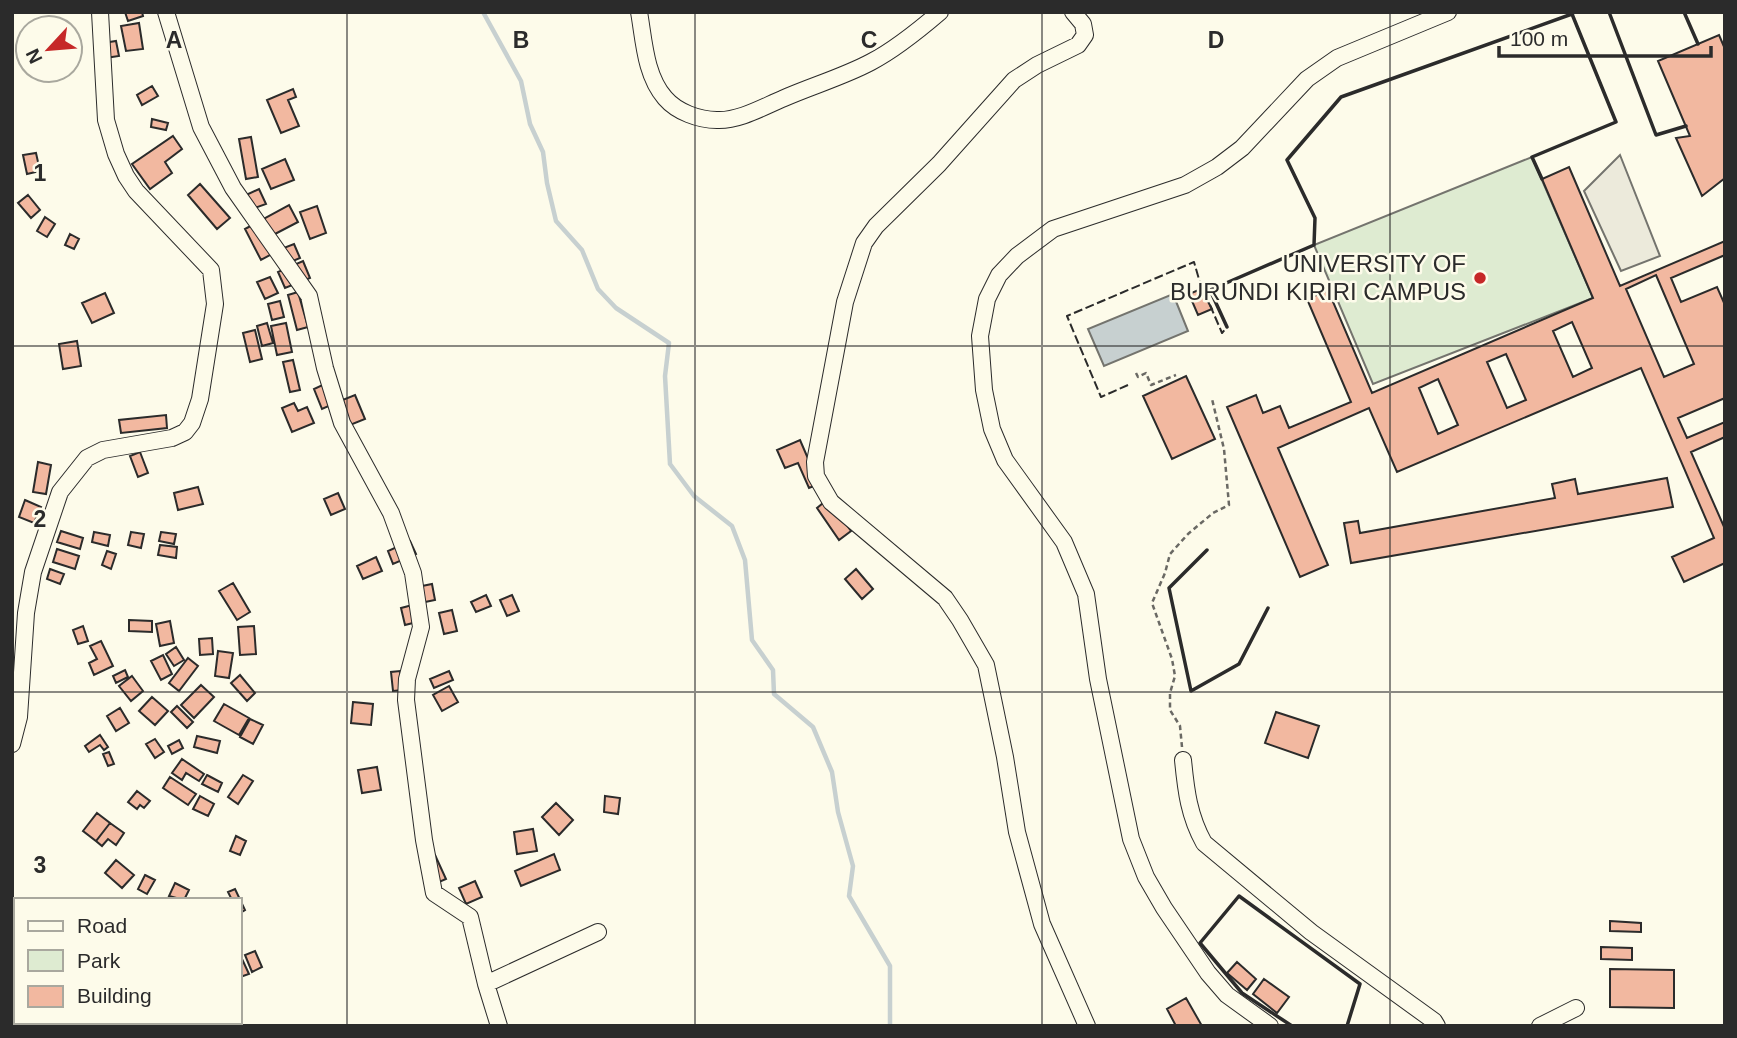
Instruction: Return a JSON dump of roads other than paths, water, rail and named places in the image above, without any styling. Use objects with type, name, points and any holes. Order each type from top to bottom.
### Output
[{"type":"street","points":[[12,744],[19,717],[26,613],[33,572],[60,492],[87,458],[103,450],[172,438],[185,432],[192,423],[200,399],[215,304],[215,284],[211,270],[136,191],[116,154],[106,120],[100,12]]},
{"type":"street","points":[[166,12],[201,127],[233,188],[309,296],[325,368],[342,423],[391,513],[414,573],[421,627],[407,678],[405,700],[424,840],[434,893],[470,918],[499,1026]]},
{"type":"street","points":[[639,12],[654,82],[666,99],[681,110],[719,121],[748,114],[871,62],[916,33],[940,12]]},
{"type":"street","points":[[1073,12],[1083,24],[1084,34],[1078,46],[1037,65],[1014,80],[931,173],[876,226],[864,243],[845,302],[815,462],[816,476],[831,502],[944,598],[968,631],[986,665],[1003,744],[1017,832],[1038,911],[1087,1026]]},
{"type":"street","points":[[1270,1026],[1227,995],[1208,973],[1164,908],[1136,852],[1098,679],[1086,594],[1064,542],[1005,460],[992,429],[984,390],[980,336],[982,323],[987,299],[999,275],[1017,256],[1053,229],[1185,185],[1217,167],[1242,148],[1322,66],[1448,12]]},
{"type":"street","points":[[1184,760],[1187,802],[1194,826],[1204,844],[1311,932],[1434,1021],[1437,1026]]},
{"type":"street","points":[[486,984],[598,932]]},
{"type":"street","points":[[1540,1026],[1576,1008]]},
{"type":"waterway","points":[[483,12],[521,81],[530,124],[543,152],[556,221],[582,250],[598,289],[616,308],[669,343],[665,376],[670,464],[694,496],[732,526],[745,560],[752,640],[773,670],[774,694],[813,727],[832,772],[838,812],[853,866],[849,896],[890,966],[890,1026]]},
{"type":"place","name":"UNIVERSITY OF BURUNDI KIRIRI CAMPUS","points":[[1480,278]]}]
